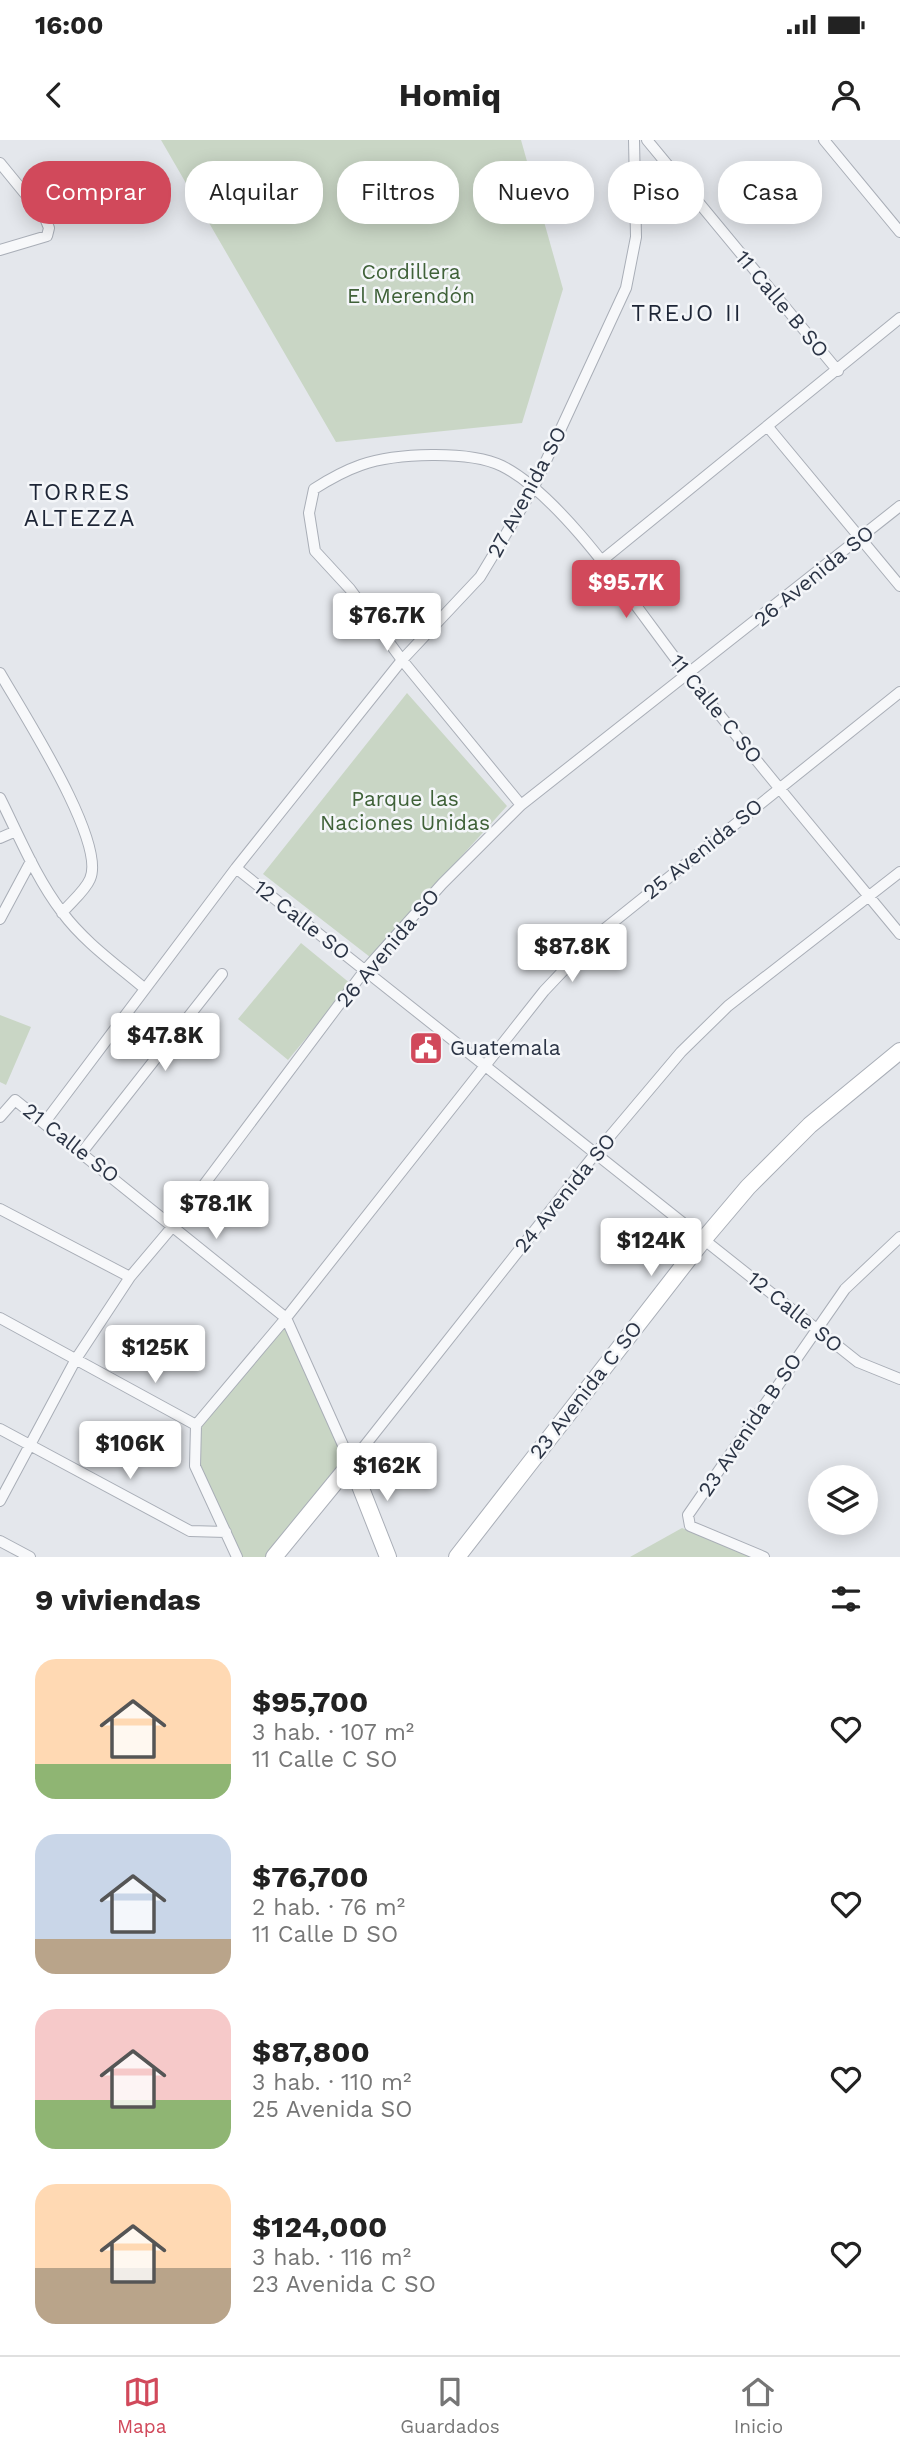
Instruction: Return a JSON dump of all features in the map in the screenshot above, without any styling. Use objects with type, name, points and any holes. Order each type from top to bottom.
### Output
[{"type":"street","name":"27 Avenida SO","points":[[45,1122],[236,868],[402,660],[480,577],[533,489],[626,288],[635,237],[634,140]]},
{"type":"street","name":"11 Calle B SO","points":[[647,140],[838,371]]},
{"type":"street","points":[[824,140],[900,232]]},
{"type":"street","points":[[0,163],[45,218],[49,228],[47,236],[0,250]]},
{"type":"street","points":[[600,562],[900,318]]},
{"type":"street","points":[[768,426],[900,586]]},
{"type":"street","name":"11 Calle C SO","points":[[402,660],[350,589],[315,551],[309,513],[314,489],[363,464],[466,454],[502,466],[561,513],[689,676],[900,934]]},
{"type":"street","name":"26 Avenida SO","points":[[0,1501],[76,1359],[130,1277],[173,1227],[365,970],[442,884],[521,805],[689,676],[900,506]]},
{"type":"street","points":[[402,660],[521,805]]},
{"type":"street","points":[[0,673],[68,795],[91,847],[90,880],[62,913]]},
{"type":"street","name":"25 Avenida SO","points":[[196,1425],[286,1318],[544,991],[597,935],[900,692]]},
{"type":"street","points":[[0,798],[31,861],[62,913],[78,931],[145,989]]},
{"type":"street","points":[[0,838],[16,831]]},
{"type":"street","points":[[0,919],[31,861]]},
{"type":"street","name":"12 Calle SO","points":[[236,868],[858,1362],[900,1379]]},
{"type":"street","name":"24 Avenida SO","points":[[275,1557],[595,1154],[681,1052],[728,1006],[900,872]]},
{"type":"street","points":[[83,1151],[222,974]]},
{"type":"street","name":"23 Avenida C SO","points":[[457,1557],[704,1239],[748,1187],[810,1125],[900,1051]]},
{"type":"street","name":"21 Calle SO","points":[[0,1117],[11,1101],[15,1100],[83,1151],[286,1318],[351,1463],[388,1557]]},
{"type":"street","points":[[0,1209],[130,1277]]},
{"type":"street","name":"23 Avenida B SO","points":[[764,1557],[690,1526],[687,1521],[845,1289],[900,1237]]},
{"type":"street","points":[[0,1318],[196,1425],[195,1466],[237,1557]]},
{"type":"street","points":[[0,1429],[190,1531],[226,1532]]},
{"type":"street","points":[[0,1541],[30,1557]]},
{"type":"green space","name":"Cordillera El Merendón","points":[[161,140],[521,140],[527,161],[473,161],[473,224],[545,224],[563,289],[522,423],[336,442],[210,224],[323,224],[323,161],[185,161],[185,181]]},
{"type":"green space","name":"Parque las Naciones Unidas","points":[[407,693],[507,806],[370,957],[263,874]]},
{"type":"green space","points":[[301,943],[351,984],[288,1060],[238,1019]]},
{"type":"green space","points":[[0,1015],[31,1027],[6,1085],[0,1082]]},
{"type":"green space","points":[[286,1318],[351,1463],[274,1557],[237,1557],[195,1466],[196,1425]]},
{"type":"green space","points":[[682,1528],[752,1557],[630,1557]]},
{"type":"place","name":"Guatemala","points":[[426,1048]]},
{"type":"district","name":"TREJO II","points":[[687,313]]},
{"type":"district","name":"TORRES ALTEZZA","points":[[80,505]]}]
